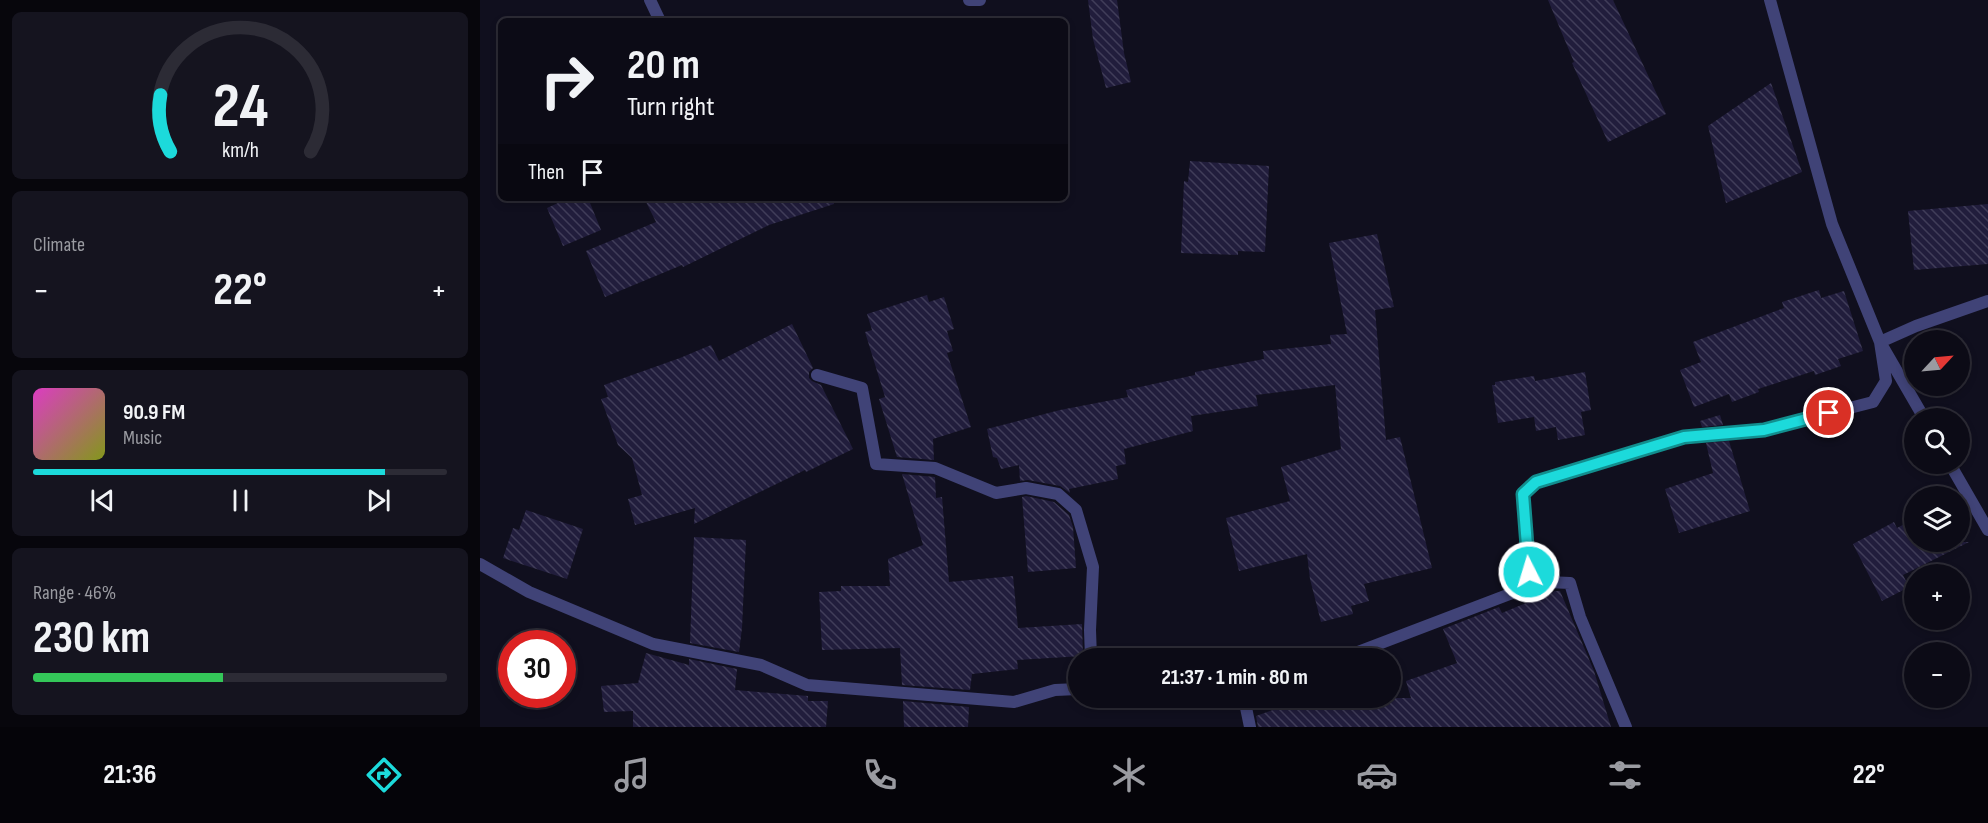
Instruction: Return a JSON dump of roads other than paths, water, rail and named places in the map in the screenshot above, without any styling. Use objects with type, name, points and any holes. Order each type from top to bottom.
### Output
[{"type":"street","points":[[650,0],[659,18]]},
{"type":"street","points":[[969,0],[981,0]]},
{"type":"street","points":[[1770,0],[1832,224],[1880,342],[1918,408]]},
{"type":"street","points":[[1880,342],[1916,326],[1988,301]]},
{"type":"street","points":[[1368,648],[1523,589],[1529,572],[1523,494],[1536,482],[1684,437],[1764,430],[1873,402],[1886,381],[1880,342]]},
{"type":"street","points":[[818,375],[862,388],[876,464],[935,468],[996,493],[1026,488],[1058,494],[1076,510],[1093,567],[1091,648]]},
{"type":"street","points":[[1956,474],[1988,530]]},
{"type":"street","points":[[480,564],[529,592],[653,644],[761,665],[807,685],[1014,702],[1055,690],[1068,689]]},
{"type":"street","points":[[1526,581],[1569,583],[1580,617],[1626,727]]},
{"type":"street","points":[[1246,708],[1250,727]]}]
